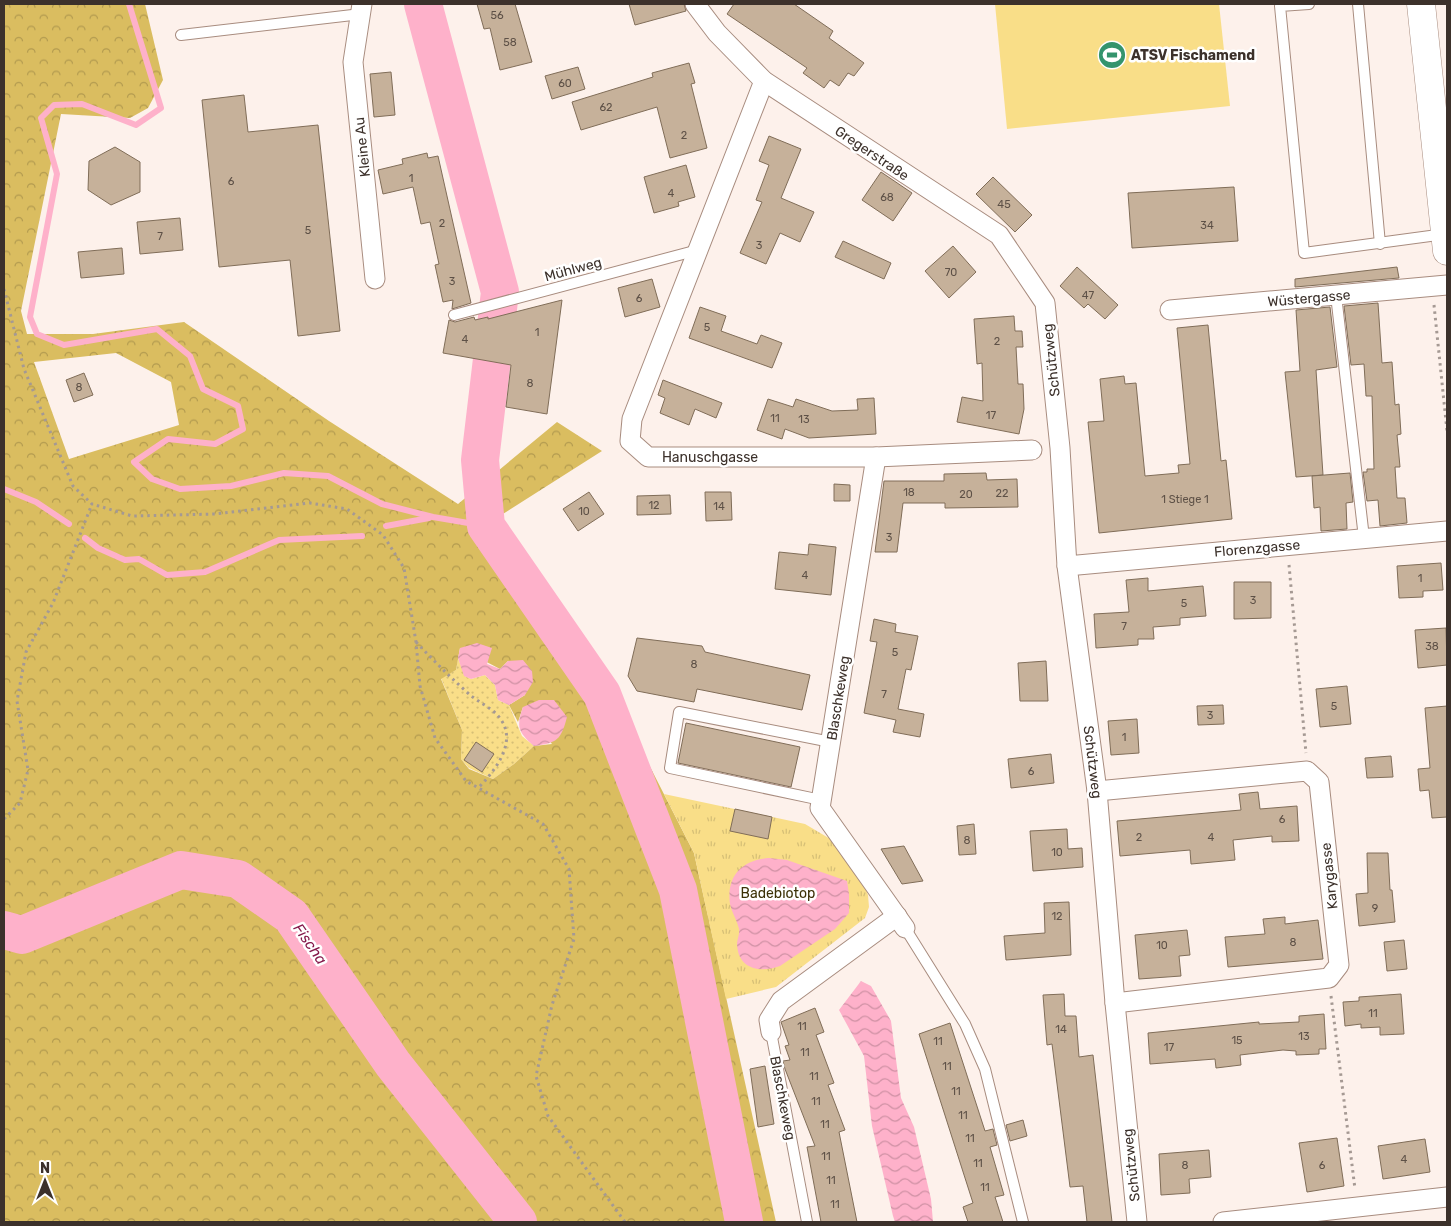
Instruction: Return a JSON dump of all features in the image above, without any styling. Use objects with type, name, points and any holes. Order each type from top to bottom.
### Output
[{"type":"main road","points":[[1420,4],[1447,240]]},
{"type":"street","name":"Gregerstraße","points":[[695,4],[717,33],[764,81],[999,235],[1045,303]]},
{"type":"street","name":"Kleine Au","points":[[362,9],[353,62],[375,279]]},
{"type":"street","name":"Hanuschgasse","points":[[764,81],[632,419],[630,441],[648,457],[876,457],[1032,450]]},
{"type":"street","name":"Wüstergasse","points":[[1170,310],[1447,285]]},
{"type":"street","name":"Schützweg","points":[[1045,303],[1060,448],[1067,566],[1097,791],[1115,1003],[1137,1222]]},
{"type":"street","name":"Blaschkeweg","points":[[821,800],[876,457]]},
{"type":"street","name":"Florenzgasse","points":[[1067,566],[1288,544],[1447,531]]},
{"type":"street","points":[[1097,791],[1307,771]]},
{"type":"street","name":"Karygasse","points":[[1307,771],[1319,782],[1339,965],[1329,978]]},
{"type":"street","points":[[821,800],[820,808],[901,922]]},
{"type":"street","name":"Blaschkeweg","points":[[771,1032],[769,1020],[781,1001],[901,922]]},
{"type":"street","points":[[1115,1003],[1329,978]]},
{"type":"street","points":[[1222,1222],[1447,1197]]},
{"type":"lane","points":[[1309,4],[1280,6],[1304,253],[1380,244],[1447,240]]},
{"type":"lane","points":[[1358,4],[1380,244]]},
{"type":"lane","name":"Kleine Au","points":[[181,35],[362,9]]},
{"type":"lane","name":"Mühlweg","points":[[454,315],[698,250]]},
{"type":"lane","points":[[1336,295],[1364,538]]},
{"type":"lane","points":[[821,800],[670,768],[679,712],[831,742]]},
{"type":"lane","points":[[901,922],[965,1024],[985,1069],[1023,1222]]},
{"type":"lane","name":"Blaschkeweg","points":[[771,1032],[807,1222]]},
{"type":"path","points":[[4,289],[24,369],[72,486],[92,504],[132,516],[215,514],[310,503],[347,509],[383,535],[404,568],[416,642],[420,686],[436,738],[466,781],[543,824],[569,869],[574,939],[552,1005],[536,1076],[548,1116],[626,1222]]},
{"type":"path","points":[[4,818],[20,803],[28,770],[17,701],[26,652],[54,603],[92,504]]},
{"type":"path","points":[[1288,544],[1307,771]]},
{"type":"path","points":[[416,642],[443,671],[500,718],[506,734],[503,758],[492,775],[478,788]]},
{"type":"path","points":[[1329,978],[1357,1207]]},
{"type":"green space","points":[[4,4],[145,4],[163,80],[148,108],[130,118],[61,114],[21,311],[27,334],[93,334],[184,322],[329,421],[458,504],[557,422],[602,451],[495,519],[617,702],[694,853],[776,1222],[4,1222]],"holes":[[[116,353],[171,382],[179,425],[69,459],[34,362]],[[460,648],[500,669],[508,661],[525,695],[509,705],[518,722],[523,707],[552,744],[534,746],[493,779],[469,769],[461,759],[462,730],[441,679],[456,670]]]},
{"type":"green space","name":"ATSV Fischamend","points":[[995,4],[1219,4],[1230,106],[1007,129]]},
{"type":"green space","points":[[458,658],[465,676],[471,679],[485,675],[495,685],[498,700],[509,705],[522,736],[534,746],[493,779],[469,768],[461,759],[462,730],[441,678],[456,670]]},
{"type":"green space","name":"Badebiotop","points":[[664,794],[805,824],[832,840],[862,881],[868,895],[869,907],[865,918],[776,987],[726,999],[694,853]]},
{"type":"water","points":[[477,643],[492,648],[487,664],[500,669],[508,661],[523,660],[532,671],[533,682],[525,695],[509,705],[498,700],[495,685],[485,675],[471,679],[464,676],[458,658],[460,648]]},
{"type":"water","points":[[539,700],[554,700],[567,717],[563,731],[557,739],[553,742],[534,746],[522,733],[519,724],[523,707]]},
{"type":"water","points":[[769,858],[787,860],[847,881],[849,913],[835,929],[780,966],[758,969],[746,964],[738,953],[739,929],[730,904],[729,894],[734,877],[738,871],[751,862]]},
{"type":"water","points":[[861,981],[871,986],[891,1021],[901,1098],[914,1127],[931,1199],[933,1222],[895,1222],[893,1216],[872,1126],[864,1056],[839,1010]]},
{"type":"building","points":[[477,4],[515,4],[532,62],[500,70],[490,28],[484,29]]},
{"type":"building","points":[[629,4],[684,4],[686,11],[635,25]]},
{"type":"building","points":[[734,4],[794,4],[833,31],[829,38],[864,63],[854,76],[848,73],[839,86],[830,80],[824,88],[803,73],[807,68],[727,14]]},
{"type":"building","points":[[689,63],[695,83],[691,84],[707,148],[670,158],[657,107],[581,130],[572,102],[653,77],[652,73]]},
{"type":"building","points":[[578,67],[585,89],[552,99],[545,76]]},
{"type":"building","points":[[391,72],[395,115],[374,117],[370,74]]},
{"type":"building","points":[[244,95],[248,132],[318,125],[340,331],[298,336],[290,260],[219,267],[202,100]]},
{"type":"building","points":[[769,136],[801,149],[781,198],[814,212],[800,242],[780,233],[766,264],[740,253],[762,202],[756,200],[769,165],[759,161]]},
{"type":"building","points":[[115,147],[140,162],[140,192],[111,205],[88,190],[89,161]]},
{"type":"building","points":[[427,153],[428,158],[438,156],[471,303],[452,309],[453,300],[443,302],[435,265],[439,264],[430,222],[421,224],[413,187],[383,194],[378,170],[403,164],[402,159]]},
{"type":"building","points":[[686,165],[695,197],[678,202],[679,206],[654,213],[644,177]]},
{"type":"building","points":[[881,172],[912,193],[893,221],[862,200]]},
{"type":"building","points":[[993,177],[1032,215],[1015,232],[976,194]]},
{"type":"building","points":[[1234,187],[1238,241],[1132,248],[1128,193]]},
{"type":"building","points":[[180,218],[183,250],[140,254],[137,222]]},
{"type":"building","points":[[843,241],[891,263],[884,279],[835,257]]},
{"type":"building","points":[[953,246],[976,272],[949,298],[925,271]]},
{"type":"building","points":[[122,248],[124,274],[81,278],[78,252]]},
{"type":"building","points":[[1077,267],[1118,305],[1105,319],[1088,304],[1084,308],[1060,286]]},
{"type":"building","points":[[1397,267],[1399,278],[1295,287],[1295,279]]},
{"type":"building","points":[[652,279],[660,307],[625,317],[618,288]]},
{"type":"building","points":[[562,300],[547,414],[506,407],[511,365],[443,353],[449,320],[455,322],[474,317],[475,320],[488,317],[488,319]]},
{"type":"building","points":[[1378,303],[1382,363],[1392,362],[1395,405],[1399,404],[1401,434],[1397,435],[1400,467],[1395,467],[1397,498],[1405,498],[1407,523],[1380,526],[1378,500],[1367,501],[1363,472],[1367,472],[1367,469],[1374,469],[1372,396],[1366,396],[1364,364],[1351,365],[1344,306]]},
{"type":"building","points":[[700,307],[726,316],[721,331],[757,344],[761,335],[782,343],[772,368],[689,338]]},
{"type":"building","points":[[1330,307],[1337,367],[1316,370],[1323,475],[1296,477],[1285,372],[1300,371],[1296,310]]},
{"type":"building","points":[[1014,316],[1015,331],[1022,331],[1023,347],[1016,347],[1018,384],[1023,384],[1024,409],[1019,434],[957,422],[962,397],[983,401],[982,363],[977,364],[974,319]]},
{"type":"building","points":[[1208,325],[1221,461],[1226,460],[1232,519],[1099,533],[1088,422],[1104,421],[1100,379],[1124,376],[1125,384],[1136,383],[1145,476],[1179,473],[1178,465],[1190,464],[1177,328]]},
{"type":"building","points":[[84,373],[93,395],[74,402],[66,380]]},
{"type":"building","points":[[663,380],[722,403],[716,418],[695,409],[689,425],[660,413],[665,398],[658,395]]},
{"type":"building","points":[[874,398],[876,434],[809,438],[785,429],[782,439],[757,430],[768,399],[793,407],[796,399],[832,411],[858,410],[857,399]]},
{"type":"building","points":[[986,473],[987,480],[1017,479],[1018,507],[945,508],[945,503],[903,503],[897,552],[875,552],[884,481],[944,481],[944,474]]},
{"type":"building","points":[[1350,473],[1353,502],[1346,503],[1347,529],[1321,531],[1320,507],[1314,508],[1312,476]]},
{"type":"building","points":[[834,484],[850,485],[850,501],[834,501]]},
{"type":"building","points":[[589,492],[604,514],[578,531],[563,509]]},
{"type":"building","points":[[705,492],[731,492],[732,520],[706,521]]},
{"type":"building","points":[[670,495],[671,514],[637,515],[637,496]]},
{"type":"building","points":[[809,544],[836,547],[831,595],[775,589],[779,552],[808,555]]},
{"type":"building","points":[[1441,563],[1443,590],[1423,591],[1423,597],[1399,598],[1397,566]]},
{"type":"building","points":[[1148,578],[1148,591],[1203,586],[1206,616],[1180,618],[1180,625],[1153,627],[1154,639],[1138,639],[1138,645],[1096,648],[1094,614],[1129,612],[1126,580]]},
{"type":"building","points":[[1234,582],[1271,582],[1271,618],[1234,619]]},
{"type":"building","points":[[874,619],[896,624],[895,632],[918,636],[911,670],[906,669],[898,709],[924,714],[920,737],[893,732],[896,720],[864,713],[877,642],[870,641]]},
{"type":"building","points":[[1446,628],[1447,665],[1418,668],[1415,630]]},
{"type":"building","points":[[637,638],[702,646],[705,652],[810,675],[802,710],[697,689],[694,702],[637,691],[628,676]]},
{"type":"building","points":[[1046,661],[1048,701],[1020,701],[1018,663]]},
{"type":"building","points":[[1347,686],[1351,724],[1320,727],[1316,689]]},
{"type":"building","points":[[1223,705],[1224,724],[1198,725],[1197,706]]},
{"type":"building","points":[[1447,706],[1447,817],[1432,818],[1429,790],[1420,791],[1418,769],[1430,768],[1425,708]]},
{"type":"building","points":[[1137,719],[1139,753],[1111,755],[1108,721]]},
{"type":"building","points":[[686,723],[800,747],[791,787],[678,763]]},
{"type":"building","points":[[476,742],[494,754],[482,772],[464,760]]},
{"type":"building","points":[[1051,754],[1054,783],[1011,788],[1008,759]]},
{"type":"building","points":[[1391,756],[1393,777],[1367,778],[1365,758]]},
{"type":"building","points":[[1258,792],[1260,809],[1297,806],[1299,841],[1272,842],[1272,836],[1233,840],[1235,860],[1191,864],[1190,850],[1120,856],[1117,821],[1241,810],[1239,794]]},
{"type":"building","points":[[735,809],[772,817],[768,839],[730,831]]},
{"type":"building","points":[[974,824],[976,854],[959,855],[957,826]]},
{"type":"building","points":[[1067,829],[1068,849],[1082,848],[1083,867],[1033,871],[1030,831]]},
{"type":"building","points":[[904,846],[923,881],[902,884],[881,849]]},
{"type":"building","points":[[1367,853],[1388,853],[1390,890],[1392,890],[1395,922],[1359,926],[1356,894],[1368,893]]},
{"type":"building","points":[[1069,902],[1071,955],[1006,960],[1004,936],[1045,933],[1044,903]]},
{"type":"building","points":[[1285,917],[1285,924],[1318,920],[1323,959],[1228,967],[1225,937],[1265,934],[1263,919]]},
{"type":"building","points":[[1187,930],[1190,955],[1179,956],[1181,976],[1139,979],[1135,935]]},
{"type":"building","points":[[1404,940],[1407,969],[1387,971],[1384,942]]},
{"type":"building","points":[[1064,994],[1065,1016],[1076,1016],[1079,1057],[1093,1055],[1112,1222],[1087,1222],[1083,1186],[1070,1187],[1052,1044],[1047,1045],[1043,995]]},
{"type":"building","points":[[1401,994],[1404,1034],[1380,1035],[1380,1027],[1361,1028],[1361,1024],[1345,1026],[1343,1002],[1359,1001],[1359,997]]},
{"type":"building","points":[[815,1008],[824,1032],[816,1035],[834,1083],[828,1085],[845,1130],[839,1132],[857,1222],[821,1222],[807,1147],[815,1146],[783,1061],[790,1060],[785,1046],[789,1045],[781,1022]]},
{"type":"building","points":[[1324,1014],[1326,1049],[1319,1049],[1319,1054],[1296,1055],[1296,1051],[1283,1050],[1240,1055],[1241,1065],[1216,1068],[1215,1059],[1150,1064],[1148,1033],[1259,1022],[1259,1024],[1299,1022],[1299,1016]]},
{"type":"building","points":[[950,1023],[985,1131],[993,1129],[997,1145],[990,1147],[1004,1195],[995,1197],[1003,1222],[968,1222],[963,1207],[973,1203],[919,1034]]},
{"type":"building","points":[[765,1066],[774,1124],[758,1127],[750,1069]]},
{"type":"building","points":[[1023,1120],[1027,1136],[1010,1141],[1006,1125]]},
{"type":"building","points":[[1337,1138],[1344,1186],[1307,1192],[1299,1143]]},
{"type":"building","points":[[1425,1139],[1430,1172],[1383,1179],[1378,1146]]},
{"type":"building","points":[[1209,1150],[1211,1177],[1189,1179],[1190,1193],[1161,1195],[1159,1154]]},
{"type":"waterway","points":[[129,4],[161,108],[136,125],[82,104],[54,105],[41,118],[57,174],[30,317],[37,334],[64,345],[157,329],[190,356],[203,389],[238,406],[243,429],[215,444],[168,439],[134,462],[152,479],[180,489],[231,486],[284,473],[328,476],[382,504],[433,517],[486,526]]},
{"type":"waterway","points":[[423,4],[500,292],[480,460],[486,526],[602,694],[678,890],[744,1222]]},
{"type":"waterway","points":[[4,489],[36,502],[69,524]]},
{"type":"waterway","points":[[386,526],[429,518]]},
{"type":"waterway","points":[[85,538],[98,548],[125,560],[139,559],[167,575],[205,572],[279,540],[362,536]]},
{"type":"waterway","name":"Fischa","points":[[4,930],[22,935],[181,870],[238,879],[291,916],[393,1064],[518,1222]]},
{"type":"place","name":"ATSV Fischamend","points":[[1112,55]]}]
